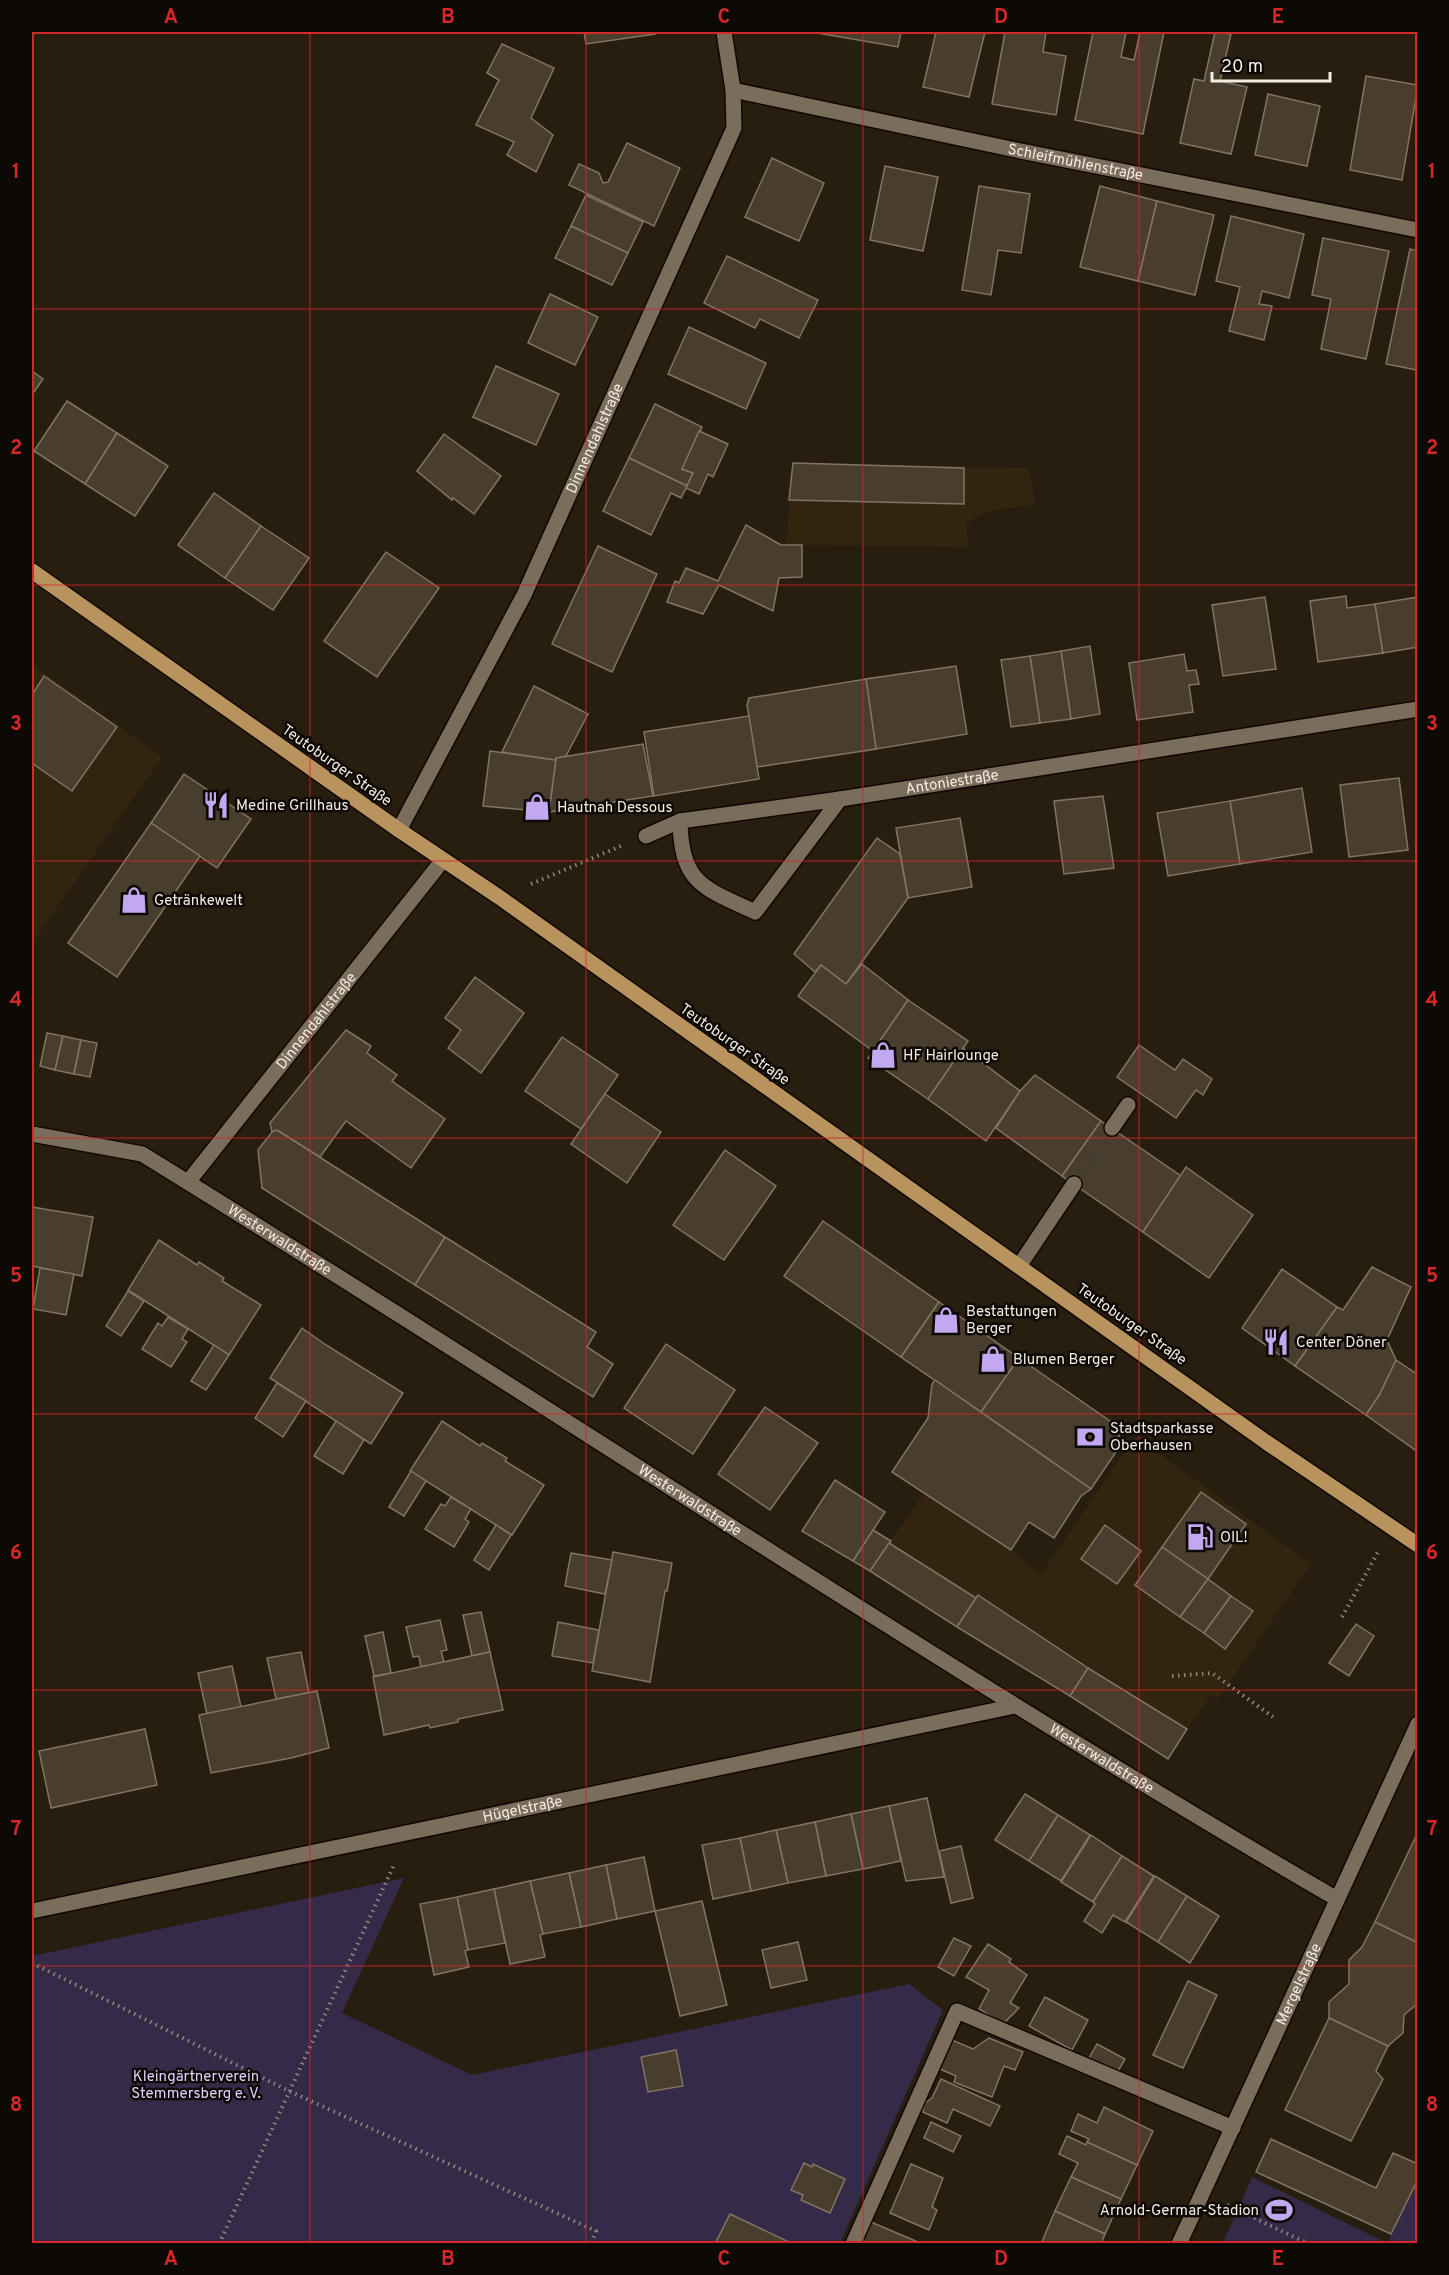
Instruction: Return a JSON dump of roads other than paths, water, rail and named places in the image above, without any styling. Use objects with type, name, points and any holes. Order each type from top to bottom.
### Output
[{"type":"main road","name":"Teutoburger Straße","points":[[32,571],[1418,1545]]},
{"type":"street","name":"Dinnendahlstraße","points":[[399,831],[524,595],[734,128],[733,90],[724,32]]},
{"type":"street","name":"Schleifmühlenstraße","points":[[733,90],[1005,148],[1418,230]]},
{"type":"street","name":"Antoniestraße","points":[[646,836],[680,820],[840,798],[1418,710]]},
{"type":"street","points":[[680,820],[681,847],[689,871],[703,885],[755,912],[840,798]]},
{"type":"street","name":"Dinnendahlstraße","points":[[188,1182],[443,860]]},
{"type":"street","points":[[1112,1128],[1128,1105]]},
{"type":"street","name":"Westerwaldstraße","points":[[32,1134],[142,1154],[1015,1706],[1203,1822],[1337,1899]]},
{"type":"street","points":[[1019,1266],[1074,1184]]},
{"type":"street","name":"Hügelstraße","points":[[32,1911],[1015,1706]]},
{"type":"street","name":"Mergelstraße","points":[[1179,2244],[1418,1724]]},
{"type":"street","points":[[853,2244],[957,2011],[1233,2128]]},
{"type":"tunnel","points":[[1074,1184],[1112,1128]]},
{"type":"place","name":"Medine Grillhaus","points":[[216,805]]},
{"type":"place","name":"Hautnah Dessous","points":[[537,807]]},
{"type":"place","name":"Getränkewelt","points":[[134,900]]},
{"type":"place","name":"HF Hairlounge","points":[[883,1055]]},
{"type":"place","name":"Bestattungen Berger","points":[[946,1320]]},
{"type":"place","name":"Center Döner","points":[[1276,1342]]},
{"type":"place","name":"Blumen Berger","points":[[993,1359]]},
{"type":"place","name":"Stadtsparkasse Oberhausen","points":[[1090,1437]]},
{"type":"place","name":"OIL!","points":[[1200,1537]]},
{"type":"place","name":"Arnold-Germar-Stadion","points":[[1279,2210]]},
{"type":"park label","name":"Kleingärtnerverein Stemmersberg e. V.","points":[[196,2084]]}]
